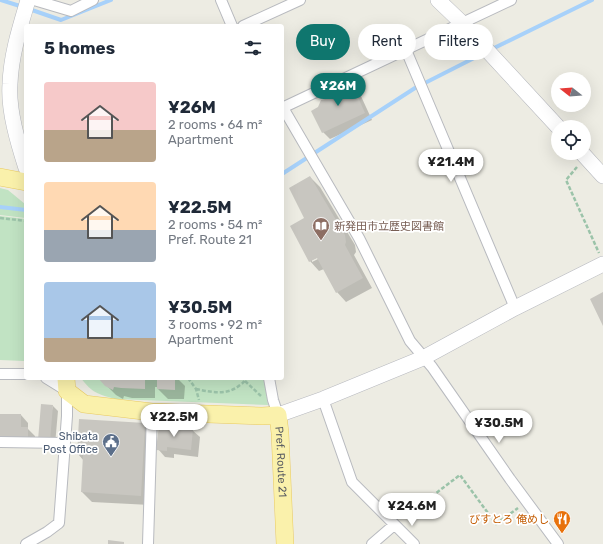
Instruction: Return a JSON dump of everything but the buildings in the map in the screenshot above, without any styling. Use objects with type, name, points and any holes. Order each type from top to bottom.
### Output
[{"type":"main road","points":[[0,177],[24,182]]},
{"type":"main road","name":"Pref. Route 21","points":[[66,384],[84,404],[152,412],[275,407],[280,434],[284,544]]},
{"type":"street","points":[[24,158],[5,83],[28,0]]},
{"type":"street","points":[[34,0],[71,11],[93,0]]},
{"type":"street","points":[[221,0],[231,24]]},
{"type":"street","points":[[246,24],[300,0]]},
{"type":"street","points":[[438,0],[462,23],[552,120]]},
{"type":"street","points":[[416,45],[511,0]]},
{"type":"street","points":[[284,106],[384,60]]},
{"type":"street","points":[[410,60],[515,308]]},
{"type":"street","points":[[284,110],[359,238],[410,341],[432,367],[558,544]]},
{"type":"street","points":[[589,160],[603,176]]},
{"type":"street","points":[[270,380],[275,407],[323,399],[423,358],[601,260]]},
{"type":"street","points":[[0,374],[24,374]]},
{"type":"street","points":[[26,544],[59,523],[66,416],[66,384],[53,380]]},
{"type":"street","points":[[323,399],[352,482],[414,544]]},
{"type":"street","points":[[148,544],[152,412]]},
{"type":"street","points":[[0,442],[64,443]]},
{"type":"street","points":[[372,544],[394,525]]},
{"type":"path","points":[[580,160],[566,180],[601,260]]},
{"type":"path","points":[[0,218],[24,221]]},
{"type":"path","points":[[189,380],[196,389],[200,405]]},
{"type":"path","points":[[196,389],[218,393],[235,390],[245,380],[275,407]]},
{"type":"path","points":[[394,525],[460,475],[496,524],[527,502]]},
{"type":"green space","points":[[0,188],[8,190],[24,203],[24,218],[0,215]]},
{"type":"green space","points":[[0,216],[24,219],[24,361],[0,360]]},
{"type":"green space","points":[[83,380],[264,380],[268,405],[115,399],[104,396],[89,387]]},
{"type":"waterway","points":[[1,0],[23,7]]},
{"type":"waterway","points":[[29,9],[61,20],[111,0]]},
{"type":"waterway","points":[[493,49],[592,0]]},
{"type":"waterway","points":[[284,173],[415,88],[470,60]]},
{"type":"waterway","points":[[0,207],[24,210]]},
{"type":"place","name":"新発田市立歴史図書館","points":[[321,241]]},
{"type":"place","name":"Shibata Post Office","points":[[111,457]]},
{"type":"place","name":"びすとろ 俺めし","points":[[562,534]]}]
